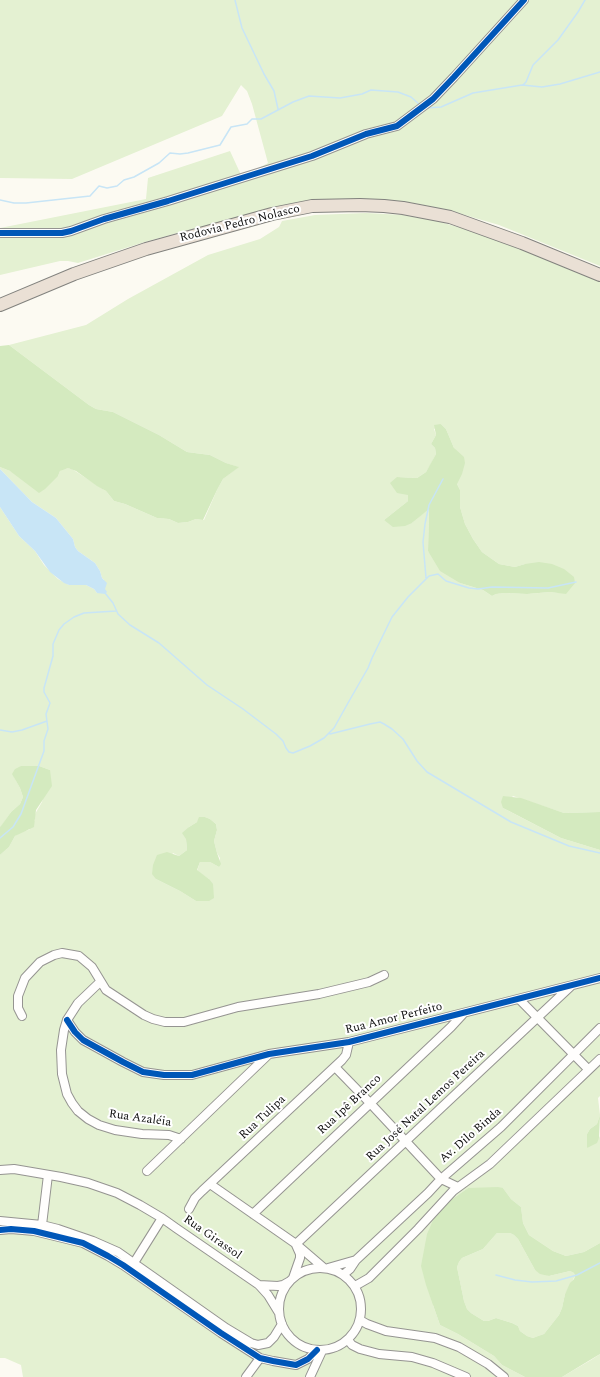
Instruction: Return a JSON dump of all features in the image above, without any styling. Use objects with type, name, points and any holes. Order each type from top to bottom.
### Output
[{"type":"highway","name":"Rodovia Pedro Nolasco","points":[[0,305],[74,274],[146,249],[272,214],[312,206],[384,206],[450,217],[522,243],[600,275]]},
{"type":"street","points":[[0,233],[62,233],[71,231],[104,219],[168,201],[312,156],[366,134],[397,126],[433,99],[524,0]]},
{"type":"street","points":[[22,1016],[18,1008],[18,996],[25,978],[40,962],[62,953],[79,956],[92,968],[106,990],[144,1015],[165,1022],[174,1023],[184,1022],[238,1007],[320,994],[369,982],[384,975]]},
{"type":"street","name":"Rua Amor Perfeito","points":[[67,1020],[75,1032],[83,1040],[143,1072],[164,1075],[192,1075],[269,1054],[349,1042],[600,978]]},
{"type":"street","name":"Rua Azaléia","points":[[100,982],[78,1003],[67,1020],[64,1030],[61,1050],[62,1074],[67,1094],[72,1104],[88,1119],[99,1125],[116,1130],[142,1134],[169,1135],[182,1139]]},
{"type":"street","name":"Rua José Natal Lemos Pereira","points":[[296,1244],[572,986]]},
{"type":"street","points":[[519,999],[588,1069]]},
{"type":"street","name":"Rua Ipê Branco","points":[[253,1214],[451,1027],[463,1013]]},
{"type":"street","name":"Av. Dilo Binda","points":[[343,1275],[350,1269],[356,1260],[441,1179],[501,1127],[600,1028]]},
{"type":"street","name":"Rua Tulipa","points":[[189,1210],[196,1198],[210,1184],[346,1055],[349,1042]]},
{"type":"street","points":[[147,1171],[269,1054]]},
{"type":"street","points":[[355,1286],[369,1278],[458,1186],[490,1164],[600,1059]]},
{"type":"street","points":[[335,1066],[441,1179],[458,1186]]},
{"type":"street","name":"Rua Girassol","points":[[0,1170],[14,1169],[88,1183],[116,1193],[152,1211],[258,1285],[268,1295],[279,1313]]},
{"type":"street","points":[[42,1233],[48,1175]]},
{"type":"street","points":[[210,1184],[296,1244],[326,1268],[343,1275],[355,1286],[362,1305]]},
{"type":"street","points":[[132,1266],[162,1218]]},
{"type":"street","points":[[0,1221],[7,1220],[42,1225],[69,1232],[118,1252],[132,1266],[222,1333],[260,1358],[273,1362],[296,1365],[308,1359],[319,1350]]},
{"type":"street","points":[[0,1230],[11,1229],[42,1233],[83,1243],[132,1266],[226,1328],[258,1346],[268,1343],[274,1338],[282,1324]]},
{"type":"street","points":[[296,1244],[300,1258],[292,1280],[281,1296],[279,1313],[282,1324],[296,1343],[307,1348],[319,1350],[336,1348],[348,1340],[354,1333],[360,1320],[363,1294],[369,1278]]},
{"type":"street","points":[[258,1285],[283,1285],[306,1271],[326,1268],[356,1260]]},
{"type":"street","points":[[360,1320],[386,1331],[435,1338],[459,1347],[488,1364],[504,1377]]},
{"type":"street","points":[[348,1340],[352,1345],[360,1349],[379,1354],[412,1357],[433,1363],[466,1377]]},
{"type":"street","points":[[310,1377],[319,1350]]},
{"type":"street","points":[[246,1377],[260,1358]]},
{"type":"green space","points":[[0,0],[600,0],[600,266],[499,225],[449,210],[408,202],[368,199],[337,201],[185,231],[78,263],[60,261],[0,275],[0,228],[146,199],[148,178],[230,151],[242,177],[268,163],[252,104],[247,91],[241,85],[222,116],[72,179],[0,178]]},
{"type":"green space","points":[[366,213],[403,215],[437,221],[478,233],[600,280],[600,812],[564,813],[513,796],[503,808],[561,838],[600,850],[600,1096],[598,1098],[600,1115],[597,1124],[590,1129],[587,1134],[587,1148],[600,1136],[600,1243],[584,1252],[566,1256],[553,1251],[529,1235],[523,1223],[521,1207],[511,1199],[503,1188],[468,1188],[438,1209],[433,1305],[440,1325],[494,1356],[502,1365],[525,1377],[23,1377],[21,1365],[5,1358],[0,1358],[0,855],[9,847],[15,836],[22,831],[29,830],[35,820],[35,814],[42,802],[50,770],[39,766],[21,766],[14,777],[23,797],[20,804],[11,812],[0,827],[0,507],[19,536],[35,551],[44,565],[58,579],[69,585],[86,585],[94,589],[97,593],[105,589],[104,580],[95,563],[78,551],[75,547],[73,539],[56,518],[32,502],[0,469],[0,467],[10,471],[58,476],[60,471],[63,469],[72,469],[106,491],[114,501],[125,504],[157,518],[169,519],[178,523],[196,519],[204,520],[223,479],[238,467],[210,455],[187,452],[159,435],[113,412],[96,409],[9,345],[86,325],[128,299],[208,255],[260,239],[279,227],[282,221],[315,215]],"holes":[[[441,424],[446,429],[454,448],[457,484],[460,490],[460,507],[465,524],[482,552],[499,564],[515,567],[525,564],[560,593],[505,593],[492,596],[483,590],[460,583],[428,551],[429,508],[412,523],[384,520],[408,501],[408,495],[397,477],[417,478],[426,472],[431,464],[436,454],[435,448],[431,444],[436,435],[434,429]],[[205,817],[216,824],[217,830],[214,841],[220,858],[219,867],[210,862],[200,862],[197,871],[209,879],[196,901],[156,879],[173,853],[179,856],[187,850],[186,839],[189,827]]]},
{"type":"green space","points":[[9,345],[96,409],[113,412],[159,435],[187,452],[210,455],[226,463],[239,467],[223,479],[203,520],[196,519],[178,523],[169,519],[157,518],[125,504],[114,501],[106,491],[76,471],[68,468],[60,471],[58,476],[39,493],[10,471],[0,467],[0,346]]},
{"type":"green space","points":[[441,424],[446,429],[454,448],[464,457],[465,463],[457,484],[460,490],[460,507],[465,524],[482,552],[499,564],[515,567],[539,562],[552,564],[564,569],[574,577],[575,583],[566,594],[550,592],[527,594],[505,593],[492,596],[483,590],[460,583],[440,571],[428,551],[429,509],[412,523],[405,526],[393,527],[384,520],[408,501],[408,495],[397,493],[390,483],[397,477],[417,478],[426,472],[436,454],[435,448],[431,444],[436,435],[434,425]]},
{"type":"green space","points":[[21,766],[39,766],[50,770],[52,786],[36,810],[34,827],[15,836],[9,847],[0,855],[0,827],[11,812],[20,804],[23,797],[12,774],[15,769]]},
{"type":"green space","points":[[503,796],[521,798],[564,813],[600,812],[600,850],[561,838],[503,808],[501,802]]},
{"type":"green space","points":[[199,817],[210,819],[216,824],[217,830],[214,841],[221,864],[219,867],[210,862],[200,862],[197,870],[213,884],[214,898],[209,901],[196,901],[156,879],[152,874],[153,865],[157,855],[167,852],[179,856],[187,850],[186,839],[182,833],[197,822]]},
{"type":"green space","points":[[600,1115],[599,1138],[597,1143],[587,1148],[587,1134],[590,1129],[597,1124]]},
{"type":"green space","points":[[468,1188],[503,1188],[511,1199],[521,1207],[523,1223],[529,1235],[553,1251],[566,1256],[584,1252],[600,1243],[600,1354],[562,1377],[525,1377],[502,1365],[494,1356],[440,1325],[421,1266],[427,1234],[438,1209]],"holes":[[[497,1233],[510,1233],[518,1239],[535,1270],[540,1274],[549,1276],[570,1271],[574,1273],[575,1276],[565,1294],[559,1315],[544,1334],[533,1338],[527,1336],[520,1331],[518,1326],[512,1323],[496,1318],[484,1321],[471,1313],[467,1309],[464,1301],[457,1267],[459,1262],[462,1258],[483,1249]]]},
{"type":"green space","points":[[497,1233],[510,1233],[514,1235],[518,1239],[535,1270],[549,1276],[570,1271],[574,1273],[575,1276],[565,1294],[559,1315],[544,1334],[533,1338],[520,1331],[518,1326],[512,1323],[496,1318],[484,1321],[467,1309],[457,1267],[462,1258],[483,1249]]},
{"type":"green space","points":[[600,1354],[600,1377],[562,1377],[591,1360]]},
{"type":"water","points":[[0,469],[32,502],[56,518],[73,539],[75,547],[78,551],[95,563],[102,578],[107,583],[105,589],[107,592],[105,594],[97,593],[94,589],[86,585],[69,585],[64,583],[50,572],[35,551],[19,536],[0,507]]},
{"type":"waterway","points":[[235,0],[242,28],[264,74],[274,91],[278,109]]},
{"type":"waterway","points":[[523,85],[526,82],[533,65],[558,40],[585,0]]},
{"type":"waterway","points":[[426,108],[441,107],[473,93],[522,85],[542,87],[560,84],[600,72]]},
{"type":"waterway","points":[[0,200],[14,203],[26,203],[90,196],[99,186],[107,188],[117,186],[124,180],[134,177],[159,163],[170,153],[188,153],[220,145],[231,127],[247,124],[252,119],[261,119],[293,102],[309,96],[340,98],[362,94],[371,90],[398,92],[411,97],[420,105]]},
{"type":"waterway","points":[[426,578],[423,542],[425,524],[429,505],[443,479]]},
{"type":"waterway","points":[[105,593],[113,603],[118,614],[130,625],[159,643],[207,685],[243,709],[276,734],[283,741],[289,752],[293,753],[324,738],[334,728],[368,668],[392,617],[408,597],[429,576],[438,574],[446,581],[469,588],[478,589],[492,587],[548,588],[576,582]]},
{"type":"waterway","points":[[0,838],[13,827],[21,814],[44,751],[44,741],[48,729],[46,714],[50,703],[44,692],[44,688],[53,656],[53,644],[59,630],[64,624],[74,617],[84,613],[116,611]]},
{"type":"waterway","points":[[0,730],[12,732],[47,721]]},
{"type":"waterway","points":[[330,734],[380,722],[392,729],[403,739],[417,761],[427,772],[511,822],[569,846],[600,853]]},
{"type":"waterway","points":[[496,1275],[515,1280],[532,1282],[556,1281],[577,1275],[600,1263]]},
{"type":"cycle path","points":[[0,233],[62,233],[71,231],[104,219],[168,201],[312,156],[366,134],[397,126],[433,99],[524,0]]},
{"type":"cycle path","points":[[67,1020],[75,1032],[83,1040],[143,1072],[164,1075],[192,1075],[269,1054],[349,1042],[600,978]]},
{"type":"cycle path","points":[[0,1230],[11,1229],[34,1231],[83,1243],[123,1265],[221,1333],[260,1358],[296,1365],[308,1359],[317,1350]]}]
